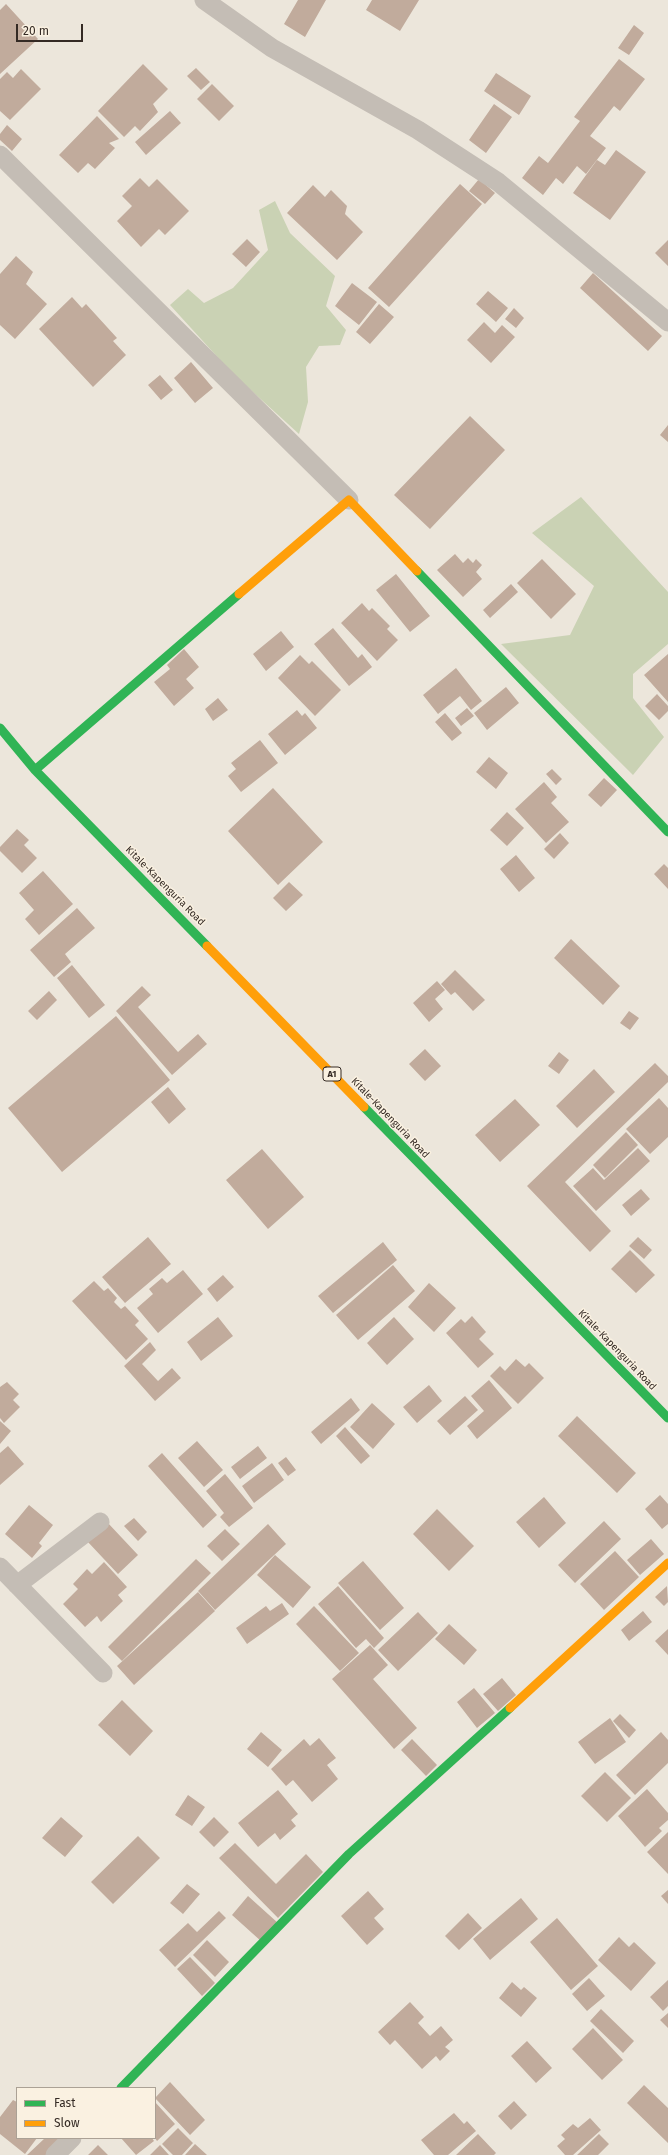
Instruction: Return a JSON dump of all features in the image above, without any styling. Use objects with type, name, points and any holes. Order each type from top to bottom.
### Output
[{"type":"main road","points":[[36,770],[349,500],[668,832]]},
{"type":"main road","name":"Kitale-Kapenguria Road","points":[[0,728],[36,770],[668,1418]]},
{"type":"main road","points":[[122,2087],[349,1854],[668,1564]]},
{"type":"street","points":[[204,0],[272,48],[418,130],[498,182],[578,250],[668,322]]},
{"type":"street","points":[[0,155],[349,500]]},
{"type":"street","points":[[17,1585],[100,1522]]},
{"type":"street","points":[[0,1567],[103,1673]]},
{"type":"street","points":[[56,2155],[71,2139]]},
{"type":"green space","points":[[275,201],[290,233],[335,276],[326,306],[346,330],[340,345],[319,346],[306,367],[308,402],[299,434],[232,373],[170,305],[188,289],[204,303],[233,288],[268,250],[259,210]]},
{"type":"green space","points":[[581,497],[668,592],[668,644],[633,674],[633,698],[664,737],[633,775],[501,644],[570,635],[594,586],[532,533]]},
{"type":"building","points":[[298,0],[326,0],[305,37],[284,24]]},
{"type":"building","points":[[372,0],[419,0],[400,31],[366,10]]},
{"type":"building","points":[[6,4],[38,39],[0,74],[0,10]]},
{"type":"building","points":[[634,25],[644,33],[629,55],[618,48]]},
{"type":"building","points":[[619,59],[645,79],[620,111],[614,106],[590,136],[606,148],[586,174],[577,166],[563,184],[556,178],[543,195],[522,178],[539,156],[548,163],[580,121],[574,117]]},
{"type":"building","points":[[143,64],[168,89],[153,104],[158,112],[140,131],[135,126],[124,137],[98,111]]},
{"type":"building","points":[[196,68],[210,82],[201,90],[187,76]]},
{"type":"building","points":[[21,69],[41,89],[10,120],[0,111],[0,79],[7,72],[13,78]]},
{"type":"building","points":[[496,73],[531,96],[519,115],[484,91]]},
{"type":"building","points":[[212,84],[234,106],[219,121],[197,99]]},
{"type":"building","points":[[494,104],[512,117],[486,153],[469,140]]},
{"type":"building","points":[[170,111],[181,123],[146,155],[135,142]]},
{"type":"building","points":[[97,116],[119,139],[109,143],[115,148],[95,169],[88,163],[78,173],[59,155]]},
{"type":"building","points":[[7,125],[22,139],[12,151],[0,140],[0,134]]},
{"type":"building","points":[[616,150],[646,172],[610,220],[573,193],[597,160],[605,165]]},
{"type":"building","points":[[140,178],[149,187],[157,179],[189,211],[165,235],[159,229],[141,247],[117,221],[132,206],[122,196]]},
{"type":"building","points":[[479,179],[495,193],[485,204],[469,191]]},
{"type":"building","points":[[460,184],[482,204],[389,307],[368,288]]},
{"type":"building","points":[[313,185],[325,197],[331,190],[347,206],[345,214],[363,232],[337,260],[287,213]]},
{"type":"building","points":[[247,239],[260,252],[246,267],[232,254]]},
{"type":"building","points":[[668,240],[668,266],[655,253]]},
{"type":"building","points":[[16,256],[33,272],[26,284],[47,304],[15,339],[0,325],[0,274]]},
{"type":"building","points":[[593,273],[662,336],[648,351],[580,288]]},
{"type":"building","points":[[352,283],[377,302],[359,325],[335,306]]},
{"type":"building","points":[[488,291],[508,308],[496,322],[476,304]]},
{"type":"building","points":[[72,297],[82,308],[86,304],[117,338],[113,341],[126,355],[93,387],[39,329]]},
{"type":"building","points":[[379,304],[394,317],[370,344],[356,332]]},
{"type":"building","points":[[514,308],[524,318],[516,328],[505,319]]},
{"type":"building","points":[[484,322],[495,333],[502,325],[515,337],[491,363],[467,340]]},
{"type":"building","points":[[191,362],[213,388],[195,403],[174,378]]},
{"type":"building","points":[[160,375],[173,390],[161,400],[148,385]]},
{"type":"building","points":[[470,416],[505,450],[430,529],[394,495]]},
{"type":"building","points":[[668,425],[668,442],[660,435]]},
{"type":"building","points":[[455,554],[463,563],[468,558],[473,563],[476,559],[482,565],[476,572],[482,579],[463,597],[437,570]]},
{"type":"building","points":[[542,559],[576,594],[551,619],[517,583]]},
{"type":"building","points":[[396,574],[430,616],[410,632],[376,590]]},
{"type":"building","points":[[511,584],[518,592],[490,618],[483,610]]},
{"type":"building","points":[[362,603],[369,611],[372,608],[390,626],[387,629],[398,640],[377,661],[341,623]]},
{"type":"building","points":[[333,628],[358,658],[362,654],[372,667],[349,686],[314,644]]},
{"type":"building","points":[[281,631],[294,647],[266,671],[253,654]]},
{"type":"building","points":[[184,649],[199,667],[186,679],[194,688],[174,706],[154,682],[170,669],[167,665]]},
{"type":"building","points":[[668,654],[668,702],[644,675]]},
{"type":"building","points":[[300,655],[309,664],[312,661],[341,690],[315,716],[278,678]]},
{"type":"building","points":[[456,668],[482,701],[471,710],[460,696],[438,714],[423,695]]},
{"type":"building","points":[[506,687],[519,703],[487,730],[474,713]]},
{"type":"building","points":[[657,694],[668,706],[668,711],[659,720],[645,706]]},
{"type":"building","points":[[218,698],[228,710],[213,721],[205,709]]},
{"type":"building","points":[[467,708],[474,716],[461,726],[455,718]]},
{"type":"building","points":[[297,710],[302,716],[305,713],[317,728],[285,755],[268,734]]},
{"type":"building","points":[[445,713],[462,733],[452,741],[435,722]]},
{"type":"building","points":[[260,740],[278,763],[241,792],[228,776],[236,769],[231,763]]},
{"type":"building","points":[[489,757],[508,773],[496,789],[476,772]]},
{"type":"building","points":[[552,769],[562,779],[556,785],[546,774]]},
{"type":"building","points":[[604,778],[617,790],[601,807],[588,795]]},
{"type":"building","points":[[544,782],[557,797],[551,803],[569,822],[546,843],[515,809]]},
{"type":"building","points":[[273,788],[323,842],[278,885],[228,831]]},
{"type":"building","points":[[507,812],[524,828],[507,846],[490,830]]},
{"type":"building","points":[[17,829],[29,840],[24,845],[37,858],[22,873],[0,851],[0,847]]},
{"type":"building","points":[[560,833],[569,843],[554,859],[544,849]]},
{"type":"building","points":[[516,855],[535,878],[519,892],[500,869]]},
{"type":"building","points":[[664,864],[668,868],[668,889],[654,874]]},
{"type":"building","points":[[43,871],[73,904],[39,935],[25,919],[34,910],[19,893]]},
{"type":"building","points":[[289,882],[303,895],[286,911],[273,898]]},
{"type":"building","points":[[77,908],[95,928],[65,954],[71,962],[54,977],[30,950]]},
{"type":"building","points":[[571,939],[620,986],[603,1005],[554,958]]},
{"type":"building","points":[[72,965],[105,1005],[89,1018],[57,978]]},
{"type":"building","points":[[455,970],[485,1000],[473,1011],[455,992],[451,995],[441,984]]},
{"type":"building","points":[[437,981],[445,990],[435,999],[443,1009],[429,1022],[413,1003]]},
{"type":"building","points":[[142,986],[151,995],[138,1007],[178,1052],[198,1034],[207,1044],[172,1075],[116,1011]]},
{"type":"building","points":[[49,991],[57,1000],[37,1020],[28,1011]]},
{"type":"building","points":[[629,1011],[639,1018],[630,1030],[620,1023]]},
{"type":"building","points":[[116,1016],[170,1080],[62,1172],[8,1108]]},
{"type":"building","points":[[425,1049],[441,1066],[425,1081],[409,1064]]},
{"type":"building","points":[[559,1052],[569,1060],[559,1074],[548,1066]]},
{"type":"building","points":[[655,1063],[668,1076],[668,1082],[565,1182],[611,1231],[590,1252],[527,1186]]},
{"type":"building","points":[[594,1069],[615,1092],[577,1128],[556,1106]]},
{"type":"building","points":[[168,1087],[186,1109],[169,1124],[151,1102]]},
{"type":"building","points":[[659,1098],[668,1108],[668,1137],[650,1154],[626,1129]]},
{"type":"building","points":[[515,1099],[540,1125],[500,1162],[475,1135]]},
{"type":"building","points":[[626,1132],[638,1145],[605,1178],[593,1165]]},
{"type":"building","points":[[638,1148],[650,1161],[596,1211],[573,1186],[593,1168],[604,1180]]},
{"type":"building","points":[[262,1149],[304,1197],[268,1229],[226,1180]]},
{"type":"building","points":[[641,1189],[650,1199],[631,1216],[622,1205]]},
{"type":"building","points":[[148,1237],[171,1264],[125,1303],[102,1277]]},
{"type":"building","points":[[638,1237],[652,1250],[644,1259],[629,1246]]},
{"type":"building","points":[[383,1242],[397,1260],[333,1313],[318,1296]]},
{"type":"building","points":[[630,1250],[655,1275],[636,1293],[611,1269]]},
{"type":"building","points":[[393,1265],[415,1291],[358,1340],[336,1315]]},
{"type":"building","points":[[183,1270],[203,1294],[158,1333],[137,1308],[153,1294],[149,1289],[162,1278],[167,1283]]},
{"type":"building","points":[[223,1275],[234,1287],[217,1302],[207,1289]]},
{"type":"building","points":[[94,1281],[104,1291],[108,1288],[117,1298],[114,1302],[121,1309],[125,1306],[139,1321],[135,1325],[148,1339],[126,1360],[72,1301]]},
{"type":"building","points":[[429,1283],[456,1308],[434,1332],[408,1307]]},
{"type":"building","points":[[472,1316],[486,1332],[479,1339],[494,1354],[478,1368],[446,1333],[461,1319],[465,1323]]},
{"type":"building","points":[[218,1317],[233,1336],[201,1361],[187,1342]]},
{"type":"building","points":[[394,1317],[414,1339],[387,1365],[367,1343]]},
{"type":"building","points":[[150,1342],[156,1350],[142,1364],[158,1381],[172,1368],[181,1378],[155,1401],[124,1366]]},
{"type":"building","points":[[516,1359],[525,1367],[529,1363],[544,1378],[518,1404],[490,1376],[500,1366],[505,1371]]},
{"type":"building","points":[[489,1380],[512,1408],[477,1439],[467,1426],[484,1411],[471,1396]]},
{"type":"building","points":[[7,1382],[19,1394],[13,1400],[20,1407],[4,1423],[0,1418],[0,1387]]},
{"type":"building","points":[[429,1385],[442,1401],[417,1423],[403,1407]]},
{"type":"building","points":[[465,1396],[478,1410],[450,1435],[437,1421]]},
{"type":"building","points":[[351,1398],[360,1410],[321,1444],[311,1432]]},
{"type":"building","points":[[372,1403],[395,1424],[373,1449],[350,1427]]},
{"type":"building","points":[[577,1416],[636,1473],[617,1493],[558,1436]]},
{"type":"building","points":[[0,1421],[11,1431],[0,1444]]},
{"type":"building","points":[[345,1427],[370,1456],[361,1464],[336,1436]]},
{"type":"building","points":[[197,1441],[223,1470],[204,1487],[178,1458]]},
{"type":"building","points":[[8,1446],[24,1464],[0,1485],[0,1453]]},
{"type":"building","points":[[258,1446],[267,1458],[240,1479],[231,1467]]},
{"type":"building","points":[[162,1453],[217,1515],[203,1528],[148,1466]]},
{"type":"building","points":[[286,1457],[296,1470],[288,1476],[278,1463]]},
{"type":"building","points":[[272,1463],[284,1480],[254,1503],[242,1486]]},
{"type":"building","points":[[225,1474],[253,1508],[229,1527],[220,1517],[224,1513],[206,1491]]},
{"type":"building","points":[[660,1495],[668,1504],[668,1524],[662,1529],[645,1509]]},
{"type":"building","points":[[544,1497],[566,1523],[539,1548],[516,1522]]},
{"type":"building","points":[[29,1505],[53,1525],[39,1543],[42,1546],[32,1558],[5,1534]]},
{"type":"building","points":[[437,1509],[474,1546],[449,1571],[413,1534]]},
{"type":"building","points":[[134,1518],[147,1532],[138,1541],[124,1526]]},
{"type":"building","points":[[604,1521],[621,1539],[575,1583],[558,1565]]},
{"type":"building","points":[[107,1522],[138,1555],[118,1574],[87,1541]]},
{"type":"building","points":[[268,1524],[286,1544],[215,1610],[198,1591]]},
{"type":"building","points":[[225,1529],[240,1544],[222,1561],[207,1546]]},
{"type":"building","points":[[651,1539],[664,1554],[640,1575],[627,1560]]},
{"type":"building","points":[[615,1551],[639,1577],[604,1610],[580,1584]]},
{"type":"building","points":[[275,1555],[311,1587],[293,1608],[257,1575]]},
{"type":"building","points":[[196,1559],[211,1573],[122,1661],[108,1647]]},
{"type":"building","points":[[363,1561],[404,1608],[380,1630],[338,1583]]},
{"type":"building","points":[[104,1562],[127,1587],[118,1595],[123,1601],[101,1622],[97,1616],[85,1627],[63,1604],[78,1589],[73,1584],[87,1569],[92,1574]]},
{"type":"building","points":[[338,1586],[384,1638],[374,1648],[366,1639],[356,1648],[318,1604]]},
{"type":"building","points":[[667,1586],[668,1602],[664,1606],[655,1597]]},
{"type":"building","points":[[198,1592],[215,1611],[134,1685],[117,1666]]},
{"type":"building","points":[[282,1603],[289,1614],[247,1644],[236,1628],[266,1606],[270,1611]]},
{"type":"building","points":[[314,1606],[359,1653],[340,1671],[296,1624]]},
{"type":"building","points":[[643,1611],[652,1622],[629,1641],[621,1630]]},
{"type":"building","points":[[418,1612],[438,1633],[398,1671],[378,1650]]},
{"type":"building","points":[[449,1624],[477,1650],[464,1665],[435,1639]]},
{"type":"building","points":[[668,1629],[668,1655],[655,1641]]},
{"type":"building","points":[[370,1645],[388,1665],[373,1679],[417,1728],[394,1749],[332,1679]]},
{"type":"building","points":[[502,1678],[516,1695],[498,1711],[483,1694]]},
{"type":"building","points":[[474,1688],[495,1713],[477,1728],[457,1702]]},
{"type":"building","points":[[122,1700],[153,1731],[130,1756],[98,1725]]},
{"type":"building","points":[[620,1714],[636,1730],[629,1738],[613,1721]]},
{"type":"building","points":[[610,1718],[626,1742],[595,1764],[578,1742]]},
{"type":"building","points":[[261,1732],[282,1750],[268,1767],[247,1749]]},
{"type":"building","points":[[661,1732],[668,1740],[668,1763],[635,1795],[616,1775]]},
{"type":"building","points":[[319,1738],[336,1758],[327,1765],[338,1779],[312,1802],[293,1780],[286,1786],[271,1769],[304,1739],[310,1746]]},
{"type":"building","points":[[412,1739],[437,1765],[426,1776],[401,1750]]},
{"type":"building","points":[[605,1772],[631,1798],[607,1822],[581,1796]]},
{"type":"building","points":[[647,1789],[668,1813],[668,1820],[659,1828],[662,1831],[645,1847],[618,1816]]},
{"type":"building","points":[[278,1790],[298,1814],[291,1820],[296,1826],[280,1840],[275,1833],[258,1847],[238,1823]]},
{"type":"building","points":[[188,1795],[205,1807],[192,1826],[175,1815]]},
{"type":"building","points":[[61,1817],[83,1836],[65,1857],[42,1838]]},
{"type":"building","points":[[214,1817],[229,1832],[214,1847],[199,1832]]},
{"type":"building","points":[[668,1832],[668,1874],[647,1852]]},
{"type":"building","points":[[138,1836],[160,1858],[113,1904],[91,1882]]},
{"type":"building","points":[[235,1843],[276,1884],[306,1854],[323,1872],[278,1918],[219,1858]]},
{"type":"building","points":[[187,1884],[200,1894],[183,1914],[170,1903]]},
{"type":"building","points":[[668,1890],[668,1904],[661,1896]]},
{"type":"building","points":[[368,1891],[384,1909],[374,1918],[384,1929],[367,1945],[341,1916]]},
{"type":"building","points":[[248,1896],[278,1923],[262,1942],[232,1915]]},
{"type":"building","points":[[521,1898],[538,1919],[490,1960],[473,1939]]},
{"type":"building","points":[[219,1911],[226,1918],[175,1967],[159,1950],[188,1923],[197,1932]]},
{"type":"building","points":[[468,1913],[482,1928],[459,1950],[445,1936]]},
{"type":"building","points":[[557,1918],[598,1966],[571,1990],[530,1942]]},
{"type":"building","points":[[619,1937],[629,1947],[634,1942],[656,1963],[631,1991],[598,1960]]},
{"type":"building","points":[[207,1940],[229,1962],[215,1977],[193,1955]]},
{"type":"building","points":[[190,1957],[215,1983],[202,1996],[177,1969]]},
{"type":"building","points":[[589,1978],[605,1996],[587,2011],[572,1994]]},
{"type":"building","points":[[668,1980],[668,2006],[663,2011],[650,1997]]},
{"type":"building","points":[[512,1982],[521,1990],[524,1987],[537,1998],[521,2017],[499,1998]]},
{"type":"building","points":[[410,2002],[424,2017],[418,2023],[430,2036],[441,2026],[453,2040],[445,2047],[450,2051],[440,2061],[436,2056],[422,2069],[395,2040],[390,2045],[378,2032]]},
{"type":"building","points":[[601,2009],[634,2041],[623,2053],[590,2021]]},
{"type":"building","points":[[668,2013],[668,2028],[660,2020]]},
{"type":"building","points":[[593,2028],[623,2060],[602,2080],[572,2049]]},
{"type":"building","points":[[527,2041],[552,2068],[536,2083],[511,2056]]},
{"type":"building","points":[[170,2082],[205,2120],[190,2135],[156,2099],[156,2097]]},
{"type":"building","points":[[644,2085],[668,2108],[668,2143],[627,2103]]},
{"type":"building","points":[[13,2100],[16,2102],[16,2139],[36,2139],[25,2154],[0,2134],[0,2117]]},
{"type":"building","points":[[514,2101],[527,2115],[511,2130],[498,2116]]},
{"type":"building","points":[[156,2103],[175,2124],[157,2141],[156,2139]]},
{"type":"building","points":[[454,2113],[464,2124],[467,2121],[476,2131],[448,2155],[434,2155],[421,2140]]},
{"type":"building","points":[[590,2118],[601,2130],[573,2155],[565,2155],[557,2146],[565,2139],[561,2135],[573,2124],[578,2128]]},
{"type":"building","points":[[178,2128],[193,2143],[182,2155],[173,2155],[162,2144]]},
{"type":"building","points":[[478,2134],[496,2153],[494,2155],[456,2155]]},
{"type":"building","points":[[599,2134],[609,2144],[598,2155],[577,2155]]},
{"type":"building","points":[[44,2139],[68,2139],[52,2155],[27,2155]]},
{"type":"building","points":[[122,2139],[153,2139],[154,2141],[136,2155]]},
{"type":"building","points":[[195,2144],[207,2155],[185,2155]]},
{"type":"building","points":[[98,2145],[108,2155],[88,2155]]},
{"type":"building","points":[[160,2145],[169,2155],[150,2155]]},
{"type":"traffic: fast","points":[[417,571],[668,832]]},
{"type":"traffic: fast","points":[[35,770],[239,594]]},
{"type":"traffic: fast","points":[[0,728],[35,770],[207,946]]},
{"type":"traffic: fast","points":[[364,1107],[668,1418]]},
{"type":"traffic: fast","points":[[122,2087],[349,1854],[510,1708]]},
{"type":"traffic: slow","points":[[239,594],[349,500],[417,571]]},
{"type":"traffic: slow","points":[[207,946],[364,1107]]},
{"type":"traffic: slow","points":[[510,1708],[668,1563]]}]
